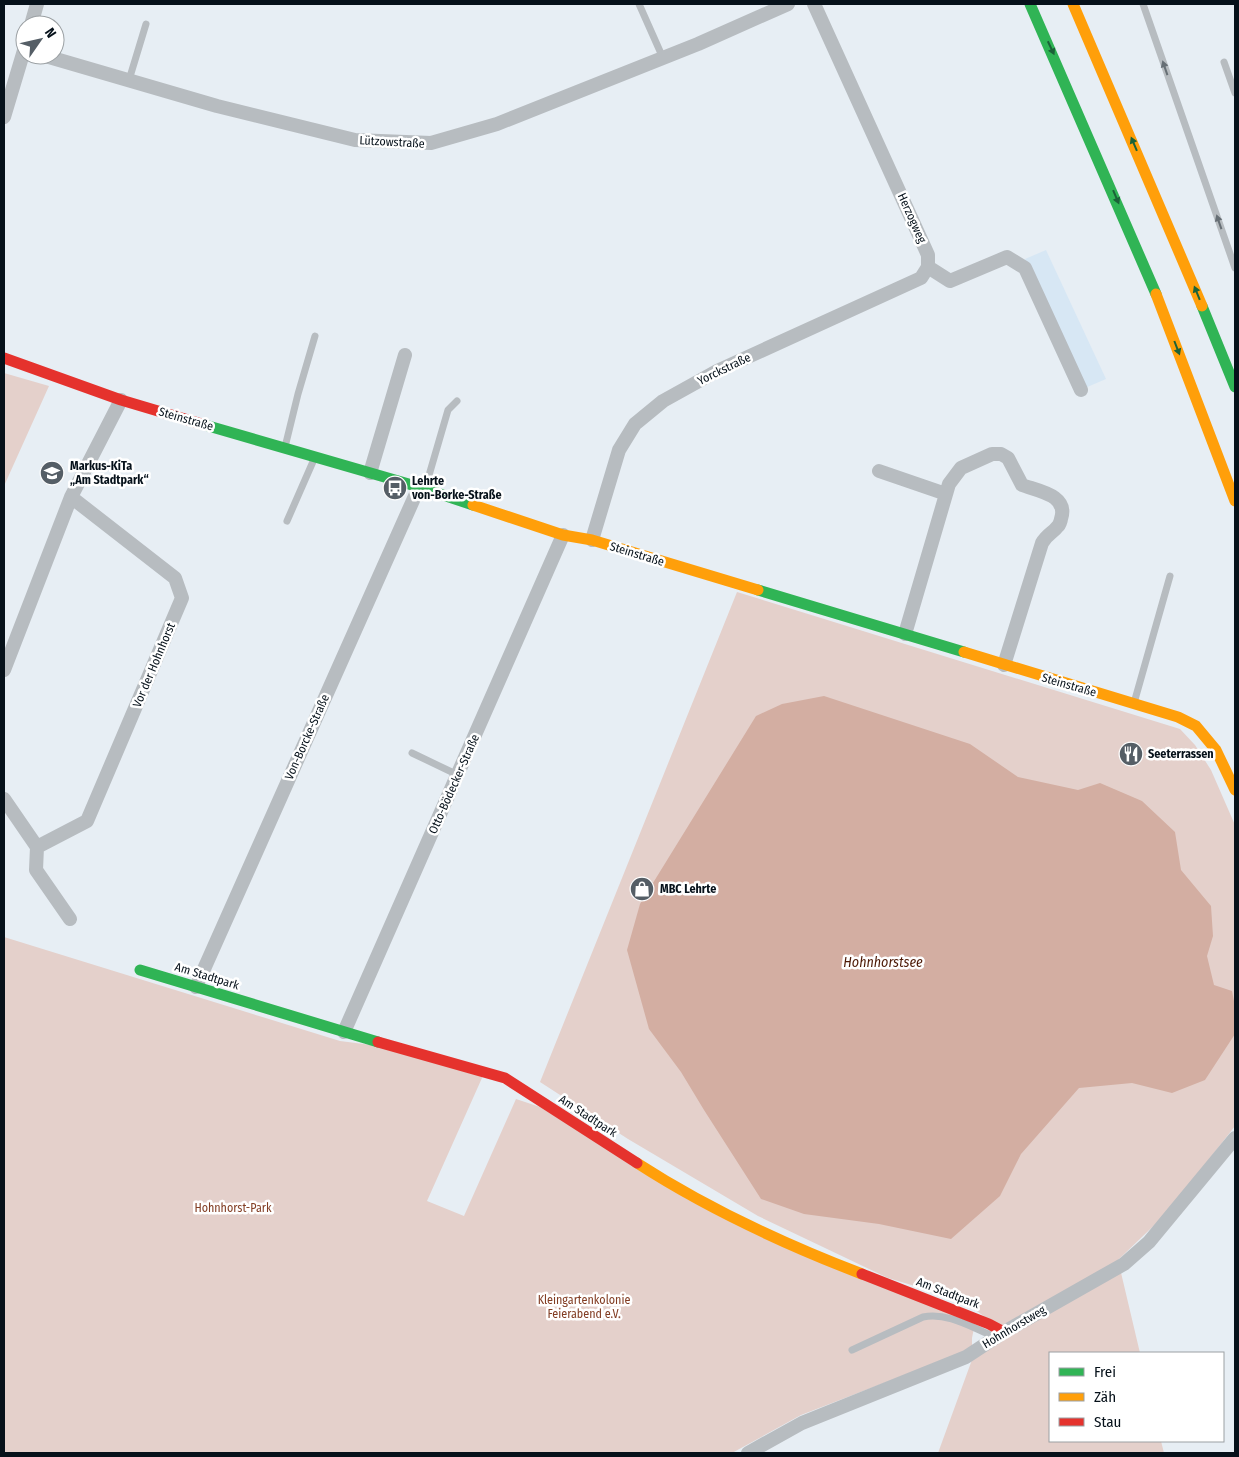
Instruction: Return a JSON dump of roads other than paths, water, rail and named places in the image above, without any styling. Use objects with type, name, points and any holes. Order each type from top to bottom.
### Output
[{"type":"main road","points":[[1030,4],[1149,275],[1235,501]]},
{"type":"main road","points":[[1073,4],[1182,256],[1235,387]]},
{"type":"main road","name":"Steinstraße","points":[[4,358],[121,400],[422,488],[563,535],[592,540],[1178,717],[1196,726],[1216,750],[1235,790]]},
{"type":"main road","name":"Am Stadtpark","points":[[140,970],[344,1032],[505,1078],[677,1189],[711,1207],[818,1257],[989,1324],[1000,1334]]},
{"type":"street","name":"Lützowstraße","points":[[65,62],[217,106],[355,140],[431,144],[497,124],[698,44],[788,4]]},
{"type":"street","name":"Herzogweg","points":[[814,4],[928,255],[928,267]]},
{"type":"street","points":[[4,116],[20,65]]},
{"type":"street","points":[[928,267],[950,281],[1006,256],[1025,268],[1081,390]]},
{"type":"street","name":"Yorckstraße","points":[[592,540],[619,450],[635,424],[663,401],[718,370],[921,278],[928,267]]},
{"type":"street","points":[[370,473],[405,354]]},
{"type":"street","points":[[4,670],[71,497],[121,400]]},
{"type":"street","points":[[905,634],[949,484],[961,468],[992,454],[1001,454],[1008,458],[1022,485],[1055,497],[1063,513],[1059,526],[1045,536],[1042,543],[1004,665]]},
{"type":"street","points":[[879,471],[946,494]]},
{"type":"street","name":"Von-Borcke-Straße","points":[[196,987],[422,488]]},
{"type":"street","name":"Vor der Hohnhorst","points":[[37,847],[87,821],[182,598],[175,578],[71,497]]},
{"type":"street","name":"Otto-Bödecker-Straße","points":[[344,1032],[563,535]]},
{"type":"street","points":[[4,799],[37,847],[36,870],[70,919]]},
{"type":"street","name":"Hohnhorstweg","points":[[748,1453],[802,1423],[966,1357],[1000,1334],[1124,1264],[1149,1242],[1167,1222],[1235,1138]]},
{"type":"lane","points":[[639,4],[663,58]]},
{"type":"lane","points":[[1143,4],[1235,268]]},
{"type":"lane","points":[[129,80],[146,24]]},
{"type":"lane","points":[[1224,62],[1235,93]]},
{"type":"lane","points":[[285,448],[298,394],[316,336]]},
{"type":"lane","points":[[422,488],[448,410],[457,401]]},
{"type":"lane","points":[[288,521],[315,457]]},
{"type":"lane","points":[[1134,704],[1170,576]]},
{"type":"lane","points":[[412,753],[458,774]]},
{"type":"lane","points":[[852,1350],[922,1317],[929,1316],[944,1317],[1000,1334]]},
{"type":"water","name":"Hohnhorstsee","points":[[824,696],[970,744],[1018,777],[1078,790],[1100,783],[1142,801],[1175,832],[1181,870],[1211,906],[1213,936],[1207,956],[1214,985],[1232,991],[1235,1006],[1235,1034],[1205,1080],[1172,1093],[1132,1083],[1079,1088],[1021,1154],[1000,1196],[951,1239],[879,1224],[804,1214],[761,1199],[681,1072],[649,1029],[627,950],[640,904],[756,716],[782,704]]},
{"type":"place","name":"Markus-KiTa „Am Stadtpark“","points":[[52,473]]},
{"type":"place","name":"Lehrte von-Borke-Straße","points":[[395,488]]},
{"type":"place","name":"Seeterrassen","points":[[1131,754]]},
{"type":"place","name":"MBC Lehrte","points":[[642,889]]},
{"type":"park label","name":"Hohnhorst-Park","points":[[233,1208]]},
{"type":"park label","name":"Kleingartenkolonie Feierabend e.V.","points":[[584,1307]]}]
